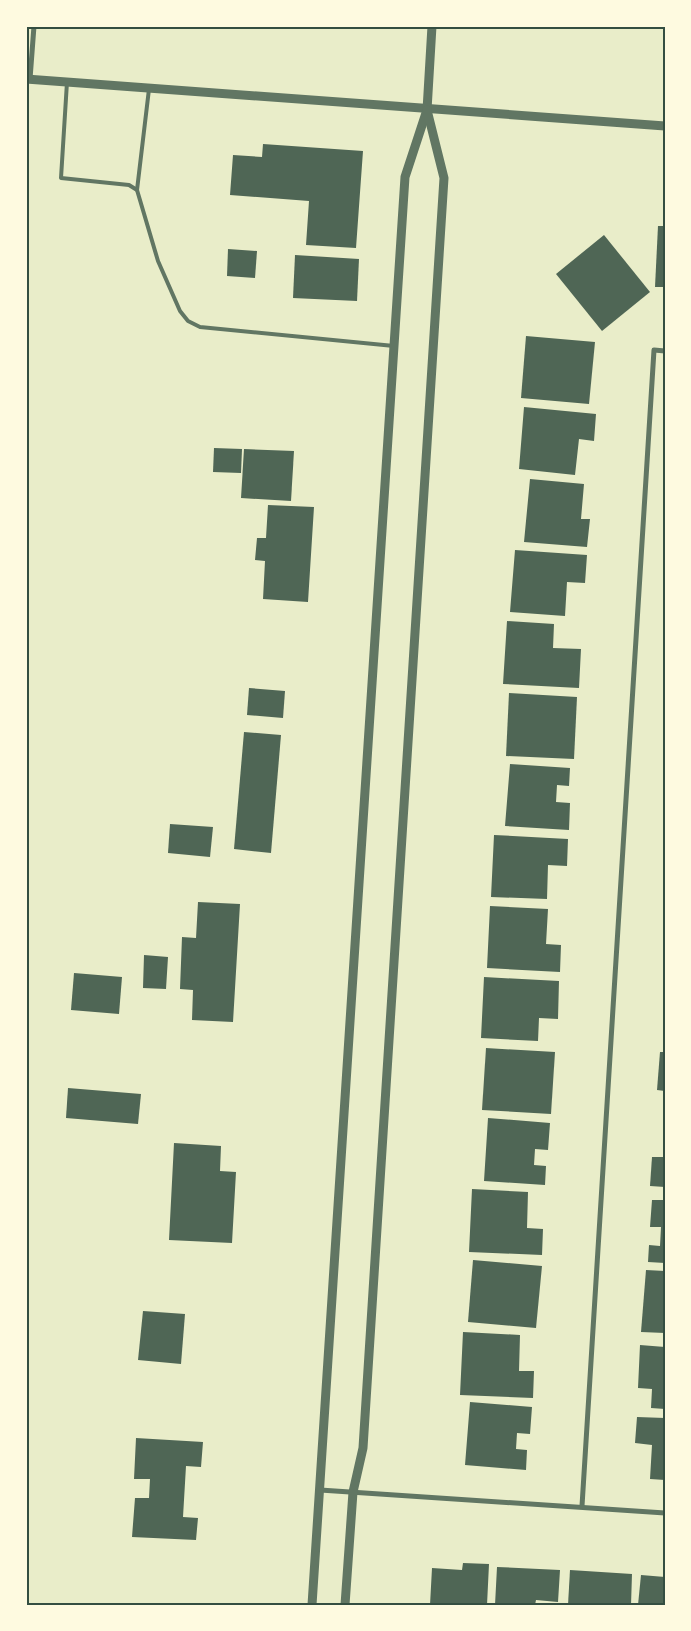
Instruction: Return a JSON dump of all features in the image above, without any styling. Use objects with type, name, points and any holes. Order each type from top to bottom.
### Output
[{"type":"street","points":[[34,26],[28,79],[427,110],[665,126]]},
{"type":"street","points":[[312,1605],[405,177],[427,110],[432,26]]},
{"type":"street","points":[[345,1605],[353,1492],[364,1438],[444,178],[427,110]]},
{"type":"street","points":[[582,1506],[654,350],[665,351]]},
{"type":"street","points":[[320,1490],[665,1512]]},
{"type":"lane","points":[[67,82],[61,178],[129,185],[137,190]]},
{"type":"lane","points":[[149,89],[137,190],[158,261],[180,311],[188,321],[200,327],[394,346]]},
{"type":"building","points":[[263,144],[363,151],[356,248],[306,245],[309,201],[230,195],[233,155],[262,157]]},
{"type":"building","points":[[658,226],[665,226],[665,287],[655,287]]},
{"type":"building","points":[[604,235],[650,292],[602,331],[556,274]]},
{"type":"building","points":[[228,249],[257,251],[255,278],[227,276]]},
{"type":"building","points":[[295,255],[359,259],[357,301],[293,298]]},
{"type":"building","points":[[526,336],[595,342],[589,404],[521,398]]},
{"type":"building","points":[[524,407],[596,414],[594,441],[579,439],[575,475],[519,469]]},
{"type":"building","points":[[214,448],[242,449],[241,473],[213,472]]},
{"type":"building","points":[[244,449],[294,451],[291,501],[241,498]]},
{"type":"building","points":[[530,479],[584,484],[581,519],[590,519],[587,547],[524,542]]},
{"type":"building","points":[[268,505],[314,507],[308,602],[263,599],[265,561],[255,560],[257,538],[266,538]]},
{"type":"building","points":[[515,550],[587,555],[585,583],[567,582],[565,616],[510,612]]},
{"type":"building","points":[[507,621],[554,624],[553,648],[581,649],[579,688],[503,684]]},
{"type":"building","points":[[249,688],[285,691],[283,718],[247,715]]},
{"type":"building","points":[[509,693],[577,697],[574,759],[506,756]]},
{"type":"building","points":[[244,732],[281,735],[271,853],[234,849]]},
{"type":"building","points":[[510,764],[570,768],[569,786],[557,785],[556,802],[570,803],[569,830],[505,826]]},
{"type":"building","points":[[170,824],[213,827],[210,857],[168,853]]},
{"type":"building","points":[[494,835],[568,839],[567,866],[548,865],[547,899],[491,897]]},
{"type":"building","points":[[198,902],[240,904],[233,1022],[192,1020],[193,990],[180,989],[182,937],[196,938]]},
{"type":"building","points":[[490,906],[548,909],[546,944],[561,945],[560,972],[487,968]]},
{"type":"building","points":[[144,955],[168,957],[166,989],[143,988]]},
{"type":"building","points":[[74,973],[122,977],[119,1014],[71,1010]]},
{"type":"building","points":[[484,977],[559,981],[558,1019],[539,1018],[538,1041],[481,1038]]},
{"type":"building","points":[[486,1048],[555,1052],[551,1114],[482,1110]]},
{"type":"building","points":[[660,1052],[665,1052],[665,1091],[657,1090]]},
{"type":"building","points":[[68,1088],[141,1094],[138,1124],[66,1118]]},
{"type":"building","points":[[488,1118],[550,1123],[548,1150],[535,1149],[534,1165],[546,1166],[545,1185],[484,1181]]},
{"type":"building","points":[[174,1143],[221,1146],[220,1171],[236,1172],[232,1243],[169,1240]]},
{"type":"building","points":[[652,1157],[665,1157],[665,1187],[650,1186]]},
{"type":"building","points":[[472,1189],[528,1192],[527,1228],[543,1229],[542,1255],[469,1252]]},
{"type":"building","points":[[652,1200],[665,1200],[665,1263],[648,1262],[649,1245],[660,1246],[661,1227],[650,1227]]},
{"type":"building","points":[[473,1260],[542,1266],[536,1328],[468,1322]]},
{"type":"building","points":[[646,1270],[665,1271],[665,1333],[641,1332]]},
{"type":"building","points":[[143,1311],[185,1314],[181,1364],[138,1360]]},
{"type":"building","points":[[463,1332],[520,1335],[519,1371],[534,1371],[533,1398],[460,1395]]},
{"type":"building","points":[[640,1345],[665,1347],[665,1409],[651,1408],[652,1389],[638,1388]]},
{"type":"building","points":[[470,1402],[532,1407],[530,1434],[517,1433],[516,1449],[527,1450],[526,1470],[465,1465]]},
{"type":"building","points":[[637,1417],[665,1418],[665,1480],[650,1479],[652,1445],[635,1443]]},
{"type":"building","points":[[136,1438],[203,1442],[201,1467],[186,1466],[183,1517],[198,1518],[196,1540],[132,1537],[135,1498],[149,1498],[150,1479],[134,1479]]},
{"type":"building","points":[[463,1563],[489,1564],[487,1605],[430,1605],[432,1568],[462,1570]]},
{"type":"building","points":[[497,1567],[560,1570],[558,1602],[536,1600],[535,1605],[495,1605]]},
{"type":"building","points":[[570,1570],[632,1574],[631,1605],[568,1605]]},
{"type":"building","points":[[641,1575],[665,1577],[665,1605],[638,1605]]}]
